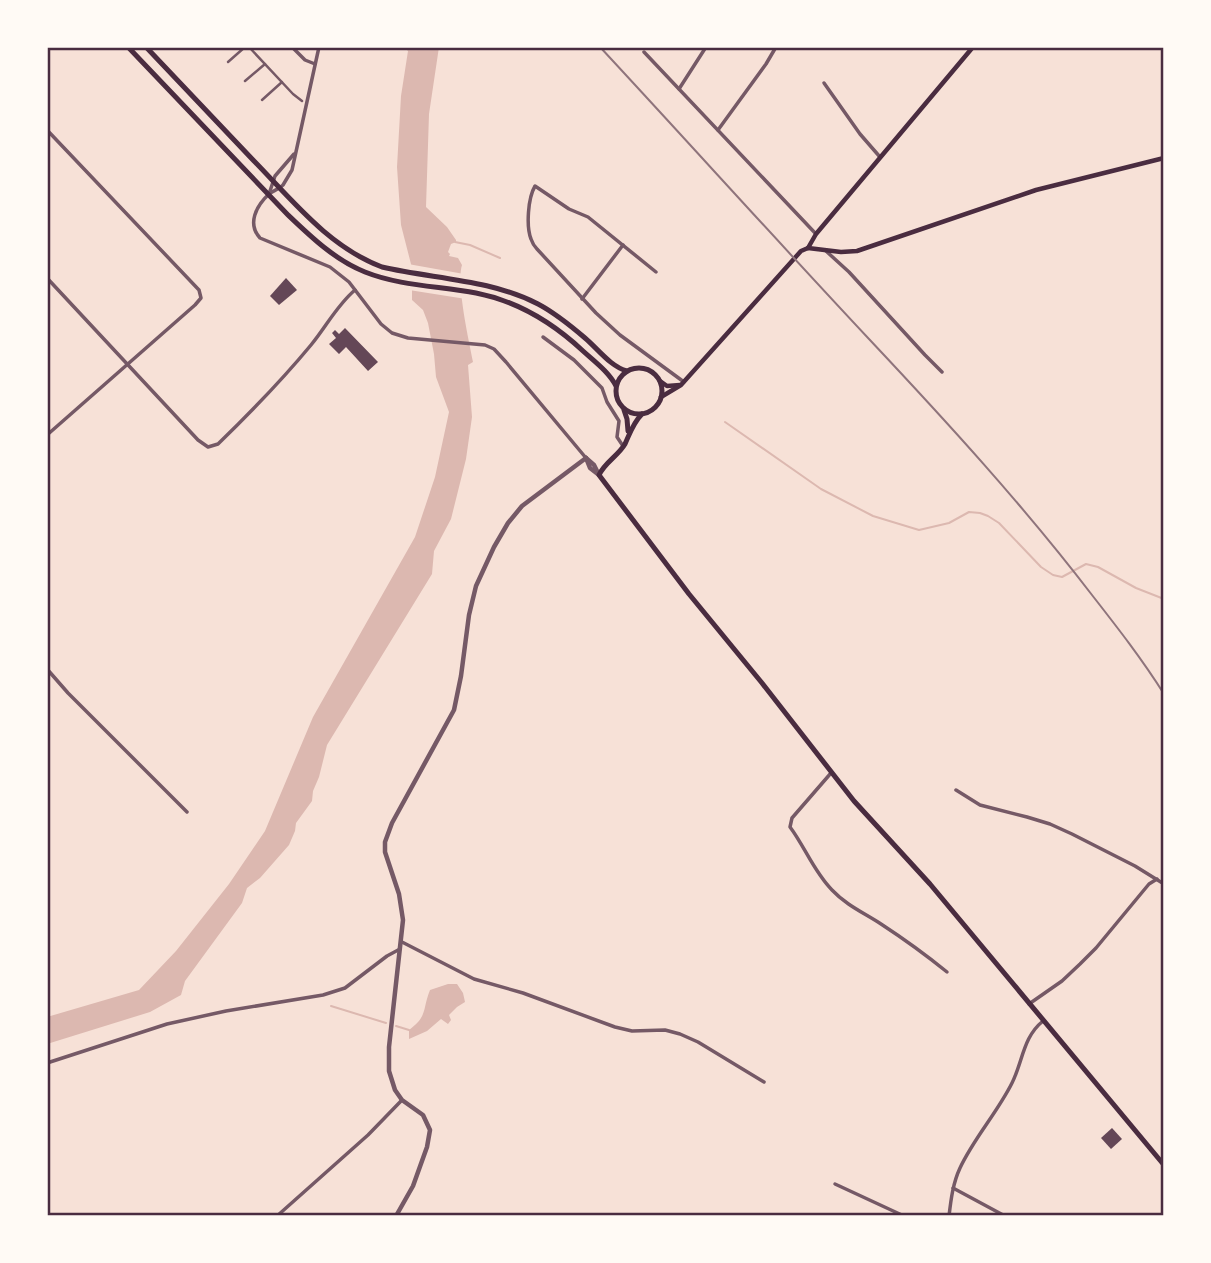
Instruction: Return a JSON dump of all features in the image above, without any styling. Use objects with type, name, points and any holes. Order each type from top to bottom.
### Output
[{"type":"main road","points":[[128,47],[268,195],[312,238],[336,256],[365,272],[394,281],[476,293],[517,306],[556,328],[609,374],[616,386]]},
{"type":"main road","points":[[146,47],[279,188],[336,241],[370,262],[394,270],[494,286],[538,304],[563,320],[616,366],[627,371]]},
{"type":"main road","points":[[808,248],[816,234],[973,47]]},
{"type":"main road","points":[[622,407],[642,414],[652,410],[661,397],[683,384],[801,251],[808,248],[841,252],[865,249],[1036,190],[1164,158]]},
{"type":"main road","points":[[628,434],[627,419],[616,395],[620,377],[632,369],[643,368],[667,386],[683,384]]},
{"type":"main road","points":[[660,381],[661,397]]},
{"type":"main road","points":[[642,414],[623,446],[599,475],[831,773],[930,884],[1164,1165]]},
{"type":"street","points":[[228,62],[247,47],[302,101]]},
{"type":"street","points":[[292,47],[305,60],[315,64]]},
{"type":"street","points":[[268,195],[279,188],[292,170],[319,47]]},
{"type":"street","points":[[679,89],[706,47]]},
{"type":"street","points":[[718,130],[776,47]]},
{"type":"street","points":[[644,52],[816,234]]},
{"type":"street","points":[[245,81],[265,64]]},
{"type":"street","points":[[262,100],[282,82]]},
{"type":"street","points":[[824,83],[880,157]]},
{"type":"street","points":[[47,130],[196,287],[201,296],[195,305],[128,365],[48,432]]},
{"type":"street","points":[[295,153],[279,169],[268,195],[258,208],[252,221],[257,235],[330,267],[345,277],[381,324],[393,333],[408,338],[481,344],[501,355],[586,458],[590,468],[599,475]]},
{"type":"street","points":[[656,272],[588,217],[569,209],[536,186],[530,199],[528,229],[531,241],[582,299],[620,335],[683,384]]},
{"type":"street","points":[[582,299],[623,245]]},
{"type":"street","points":[[825,250],[942,372]]},
{"type":"street","points":[[47,278],[203,445],[208,447],[218,444],[274,388],[355,290]]},
{"type":"street","points":[[544,337],[574,360],[602,388],[607,402],[620,421],[617,437],[623,446]]},
{"type":"street","points":[[396,1216],[413,1186],[429,1137],[429,1126],[423,1115],[402,1100],[394,1090],[389,1071],[389,1047],[403,919],[401,903],[385,852],[385,842],[392,823],[454,710],[476,586],[494,547],[522,506],[586,458]]},
{"type":"street","points":[[47,669],[68,694],[187,812]]},
{"type":"street","points":[[831,773],[792,818],[790,827],[825,883],[835,894],[901,937],[947,972]]},
{"type":"street","points":[[956,790],[980,805],[1027,817],[1072,834],[1164,884]]},
{"type":"street","points":[[1030,1004],[1068,976],[1096,948],[1149,884],[1157,879]]},
{"type":"street","points":[[402,942],[474,979],[523,993],[615,1027],[632,1031],[665,1030],[680,1034],[764,1082]]},
{"type":"street","points":[[47,1063],[167,1024],[334,992],[345,988],[387,956],[401,949]]},
{"type":"street","points":[[949,1216],[953,1188],[960,1167],[1012,1083],[1027,1039],[1043,1020]]},
{"type":"street","points":[[277,1216],[368,1135],[402,1100]]},
{"type":"street","points":[[835,1184],[904,1216]]},
{"type":"street","points":[[953,1188],[1005,1216]]},
{"type":"shaded area","points":[[408,47],[439,47],[429,114],[426,207],[456,240],[448,252],[449,256],[458,258],[462,265],[462,299],[473,362],[468,365],[472,417],[466,459],[451,519],[434,551],[432,574],[327,745],[312,801],[296,823],[289,845],[260,878],[247,888],[242,903],[185,981],[181,995],[150,1012],[47,1044],[47,1017],[139,990],[176,951],[229,884],[265,831],[313,717],[415,537],[435,477],[449,412],[436,377],[428,323],[423,310],[412,300],[412,268],[401,225],[397,167],[401,96]]},
{"type":"shaded area","points":[[457,984],[465,1002],[449,1015],[451,1020],[448,1024],[441,1019],[427,1031],[409,1039],[409,1030],[422,1016],[430,990]]},
{"type":"pier","points":[[408,264],[464,274],[466,299],[409,290]]},
{"type":"building","points":[[286,278],[297,290],[279,305],[270,296]]},
{"type":"building","points":[[345,328],[378,362],[368,371],[346,347],[339,354],[329,344],[336,338],[332,333],[335,330],[339,334]]},
{"type":"building","points":[[1112,1128],[1122,1139],[1111,1149],[1101,1138]]},
{"type":"waterway","points":[[455,242],[470,245],[500,258]]},
{"type":"waterway","points":[[725,422],[821,489],[873,516],[919,530],[949,523],[969,512],[980,513],[999,523],[1041,567],[1053,575],[1062,577],[1086,564],[1098,567],[1136,588],[1164,599]]},
{"type":"waterway","points":[[331,1006],[386,1023]]},
{"type":"waterway","points":[[396,1026],[409,1030]]},
{"type":"railway","points":[[600,47],[984,464],[1066,562],[1129,643],[1164,694]]}]
